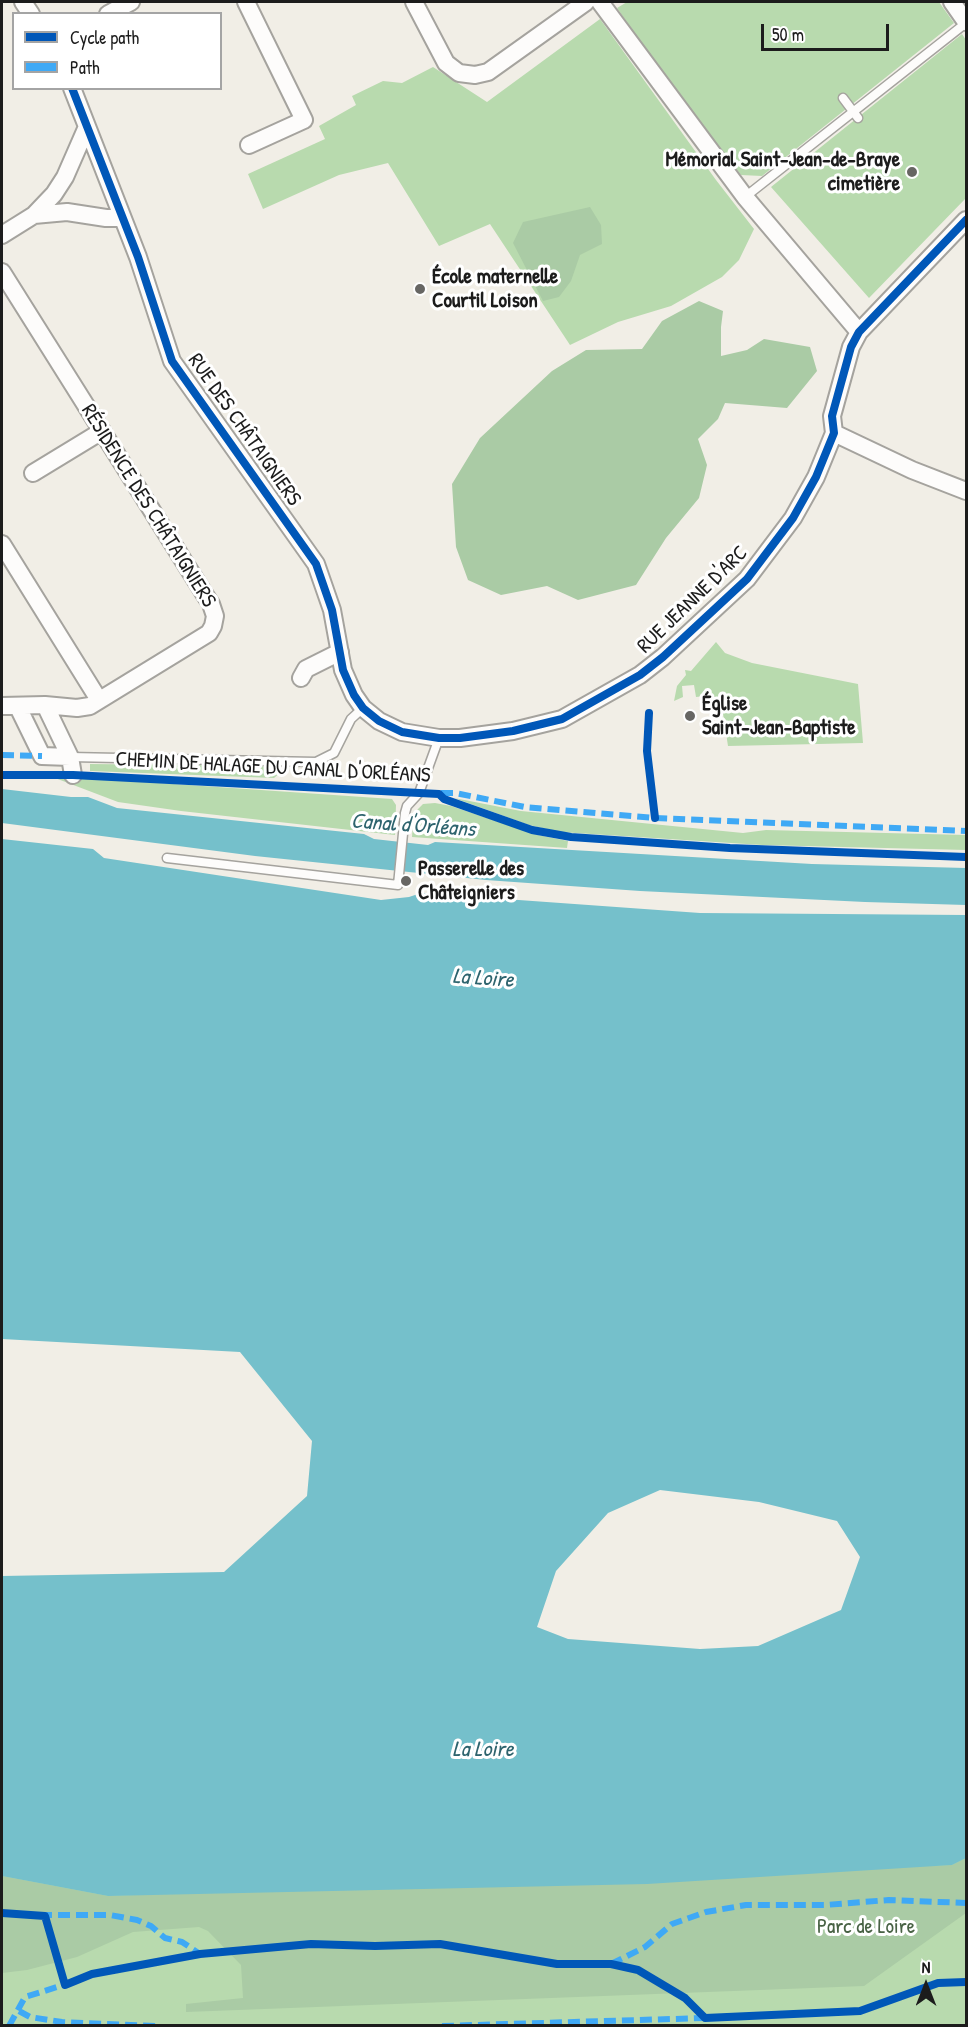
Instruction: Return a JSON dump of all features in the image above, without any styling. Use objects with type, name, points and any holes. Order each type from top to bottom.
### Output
[{"type":"street","points":[[112,12],[131,2]]},
{"type":"street","points":[[246,2],[304,120],[249,145]]},
{"type":"street","points":[[414,2],[446,63],[459,73],[475,75],[488,72],[586,2]]},
{"type":"street","points":[[600,2],[647,57],[746,197],[859,332]]},
{"type":"street","points":[[951,2],[966,23]]},
{"type":"street","name":"RUE DES CHÂTAIGNIERS","points":[[73,90],[86,129],[138,257],[172,361],[316,564],[332,610],[343,670],[354,696],[363,708],[379,721],[402,732],[439,738]]},
{"type":"street","points":[[2,234],[34,215],[54,194],[65,177],[86,129]]},
{"type":"street","points":[[34,215],[67,212],[122,218]]},
{"type":"street","name":"RUE JEANNE D'ARC","points":[[439,738],[460,738],[513,731],[562,719],[640,675],[663,657],[747,579],[793,518],[816,477],[834,432],[832,416],[851,347],[859,332],[966,220]]},
{"type":"street","name":"RÉSIDENCE DES CHÂTAIGNIERS","points":[[2,273],[206,595],[215,616],[213,626],[208,633],[90,706],[77,708],[45,705],[10,706]]},
{"type":"street","points":[[33,473],[102,431]]},
{"type":"street","points":[[834,432],[912,470],[966,491]]},
{"type":"street","points":[[2,544],[99,700]]},
{"type":"street","points":[[301,678],[306,669],[339,652]]},
{"type":"street","points":[[45,705],[70,757],[73,775]]},
{"type":"street","points":[[10,706],[42,756],[70,757]]},
{"type":"lane","points":[[746,197],[856,115],[966,23]]},
{"type":"lane","points":[[843,98],[856,115]]},
{"type":"lane","points":[[70,757],[316,762],[334,753],[351,719],[363,708]]},
{"type":"lane","points":[[167,858],[398,885],[403,823],[407,806],[419,793],[439,738]]},
{"type":"green space","points":[[627,2],[939,2],[954,23],[762,176],[741,175],[677,95],[617,8]]},
{"type":"green space","points":[[600,19],[754,229],[739,260],[722,277],[671,306],[618,322],[570,345],[490,224],[439,246],[388,163],[339,175],[263,209],[248,174],[325,139],[319,126],[356,105],[352,96],[383,81],[402,83],[433,67],[487,102]]},
{"type":"green space","points":[[962,34],[966,40],[966,198],[869,298],[771,187]]},
{"type":"green space","points":[[590,207],[601,225],[602,244],[580,255],[571,281],[559,297],[543,301],[513,243],[523,222]]},
{"type":"green space","points":[[699,301],[723,311],[721,356],[747,350],[764,339],[810,347],[817,371],[787,408],[725,403],[718,419],[698,439],[707,465],[699,498],[666,538],[636,585],[578,600],[547,586],[501,595],[468,580],[456,547],[452,484],[480,438],[552,371],[586,350],[642,349],[662,321]]},
{"type":"green space","points":[[716,642],[725,653],[752,663],[858,684],[863,743],[728,746],[722,707],[710,707],[708,693],[705,696],[696,697],[694,685],[682,686],[683,697],[674,701],[677,686],[686,675],[685,670],[691,671]]},
{"type":"green space","points":[[90,764],[276,766],[280,768],[280,773],[274,778],[90,771]]},
{"type":"green space","points":[[72,777],[392,799],[396,805],[395,835],[118,802],[55,778]]},
{"type":"green space","points":[[454,798],[521,811],[743,833],[766,830],[966,835],[966,850],[762,845],[560,832],[529,825]]},
{"type":"green space","points":[[435,803],[451,806],[538,835],[568,841],[567,848],[412,837],[416,811],[423,804]]},
{"type":"green space","name":"Parc de Loire","points":[[966,1811],[966,2025],[2,2025],[2,1831]]},
{"type":"green space","points":[[966,1858],[966,1913],[864,1986],[186,2012],[186,2004],[243,1998],[241,1965],[208,1931],[199,1927],[133,1932],[77,1957],[27,1970],[2,1973],[2,1876],[108,1896],[952,1865]]},
{"type":"water","points":[[2,789],[88,797],[117,808],[364,834],[374,839],[428,845],[435,842],[812,864],[966,868],[966,905],[640,891],[486,880],[255,856],[2,823]]},
{"type":"water","name":"La Loire","points":[[2,839],[93,849],[104,858],[381,900],[409,897],[421,893],[700,913],[966,915],[966,1858],[952,1865],[647,1884],[108,1896],[2,1876],[2,1576],[224,1572],[307,1496],[312,1441],[240,1352],[2,1339]],"holes":[[[660,1490],[759,1502],[837,1521],[860,1557],[841,1610],[758,1646],[700,1649],[568,1639],[537,1627],[556,1571],[608,1513]]]},
{"type":"marked path","points":[[2,755],[42,756]]},
{"type":"marked path","points":[[441,793],[455,793],[525,807],[655,818],[966,831]]},
{"type":"marked path","points":[[611,1964],[645,1947],[672,1924],[706,1912],[746,1905],[825,1905],[889,1900],[966,1903]]},
{"type":"marked path","points":[[40,1915],[110,1915],[137,1920],[151,1926],[165,1938],[182,1942],[200,1954]]},
{"type":"marked path","points":[[9,2026],[25,1997],[70,1983]]},
{"type":"marked path","points":[[19,2011],[30,2017],[62,2022],[156,2026]]},
{"type":"marked path","points":[[442,2026],[705,2018]]},
{"type":"cycle path","points":[[73,90],[138,257],[172,361],[316,564],[332,610],[343,670],[354,695],[363,708],[379,721],[402,732],[439,738],[460,738],[513,731],[562,719],[640,675],[663,657],[747,579],[793,518],[816,477],[834,433],[832,416],[851,347],[859,332],[966,220]]},
{"type":"cycle path","points":[[649,713],[647,751],[655,818]]},
{"type":"cycle path","name":"CHEMIN DE HALAGE DU CANAL D'ORLÉANS","points":[[2,775],[73,775],[439,794],[444,799],[532,830],[571,837],[730,848],[966,857]]},
{"type":"cycle path","points":[[2,1913],[45,1916],[65,1985],[92,1974],[200,1954],[311,1944],[375,1946],[440,1944],[557,1964],[611,1964],[638,1970],[685,1998],[705,2018],[860,2011],[938,1983],[966,1982]]},
{"type":"place","name":"Mémorial Saint-Jean-de-Braye cimetière","points":[[912,172]]},
{"type":"place","name":"École maternelle Courtil Loison","points":[[420,289]]},
{"type":"place","name":"Église Saint-Jean-Baptiste","points":[[690,716]]},
{"type":"place","name":"Passerelle des Châteigniers","points":[[406,881]]},
{"type":"water label","name":"Canal d'Orléans","points":[[413,826]]}]
